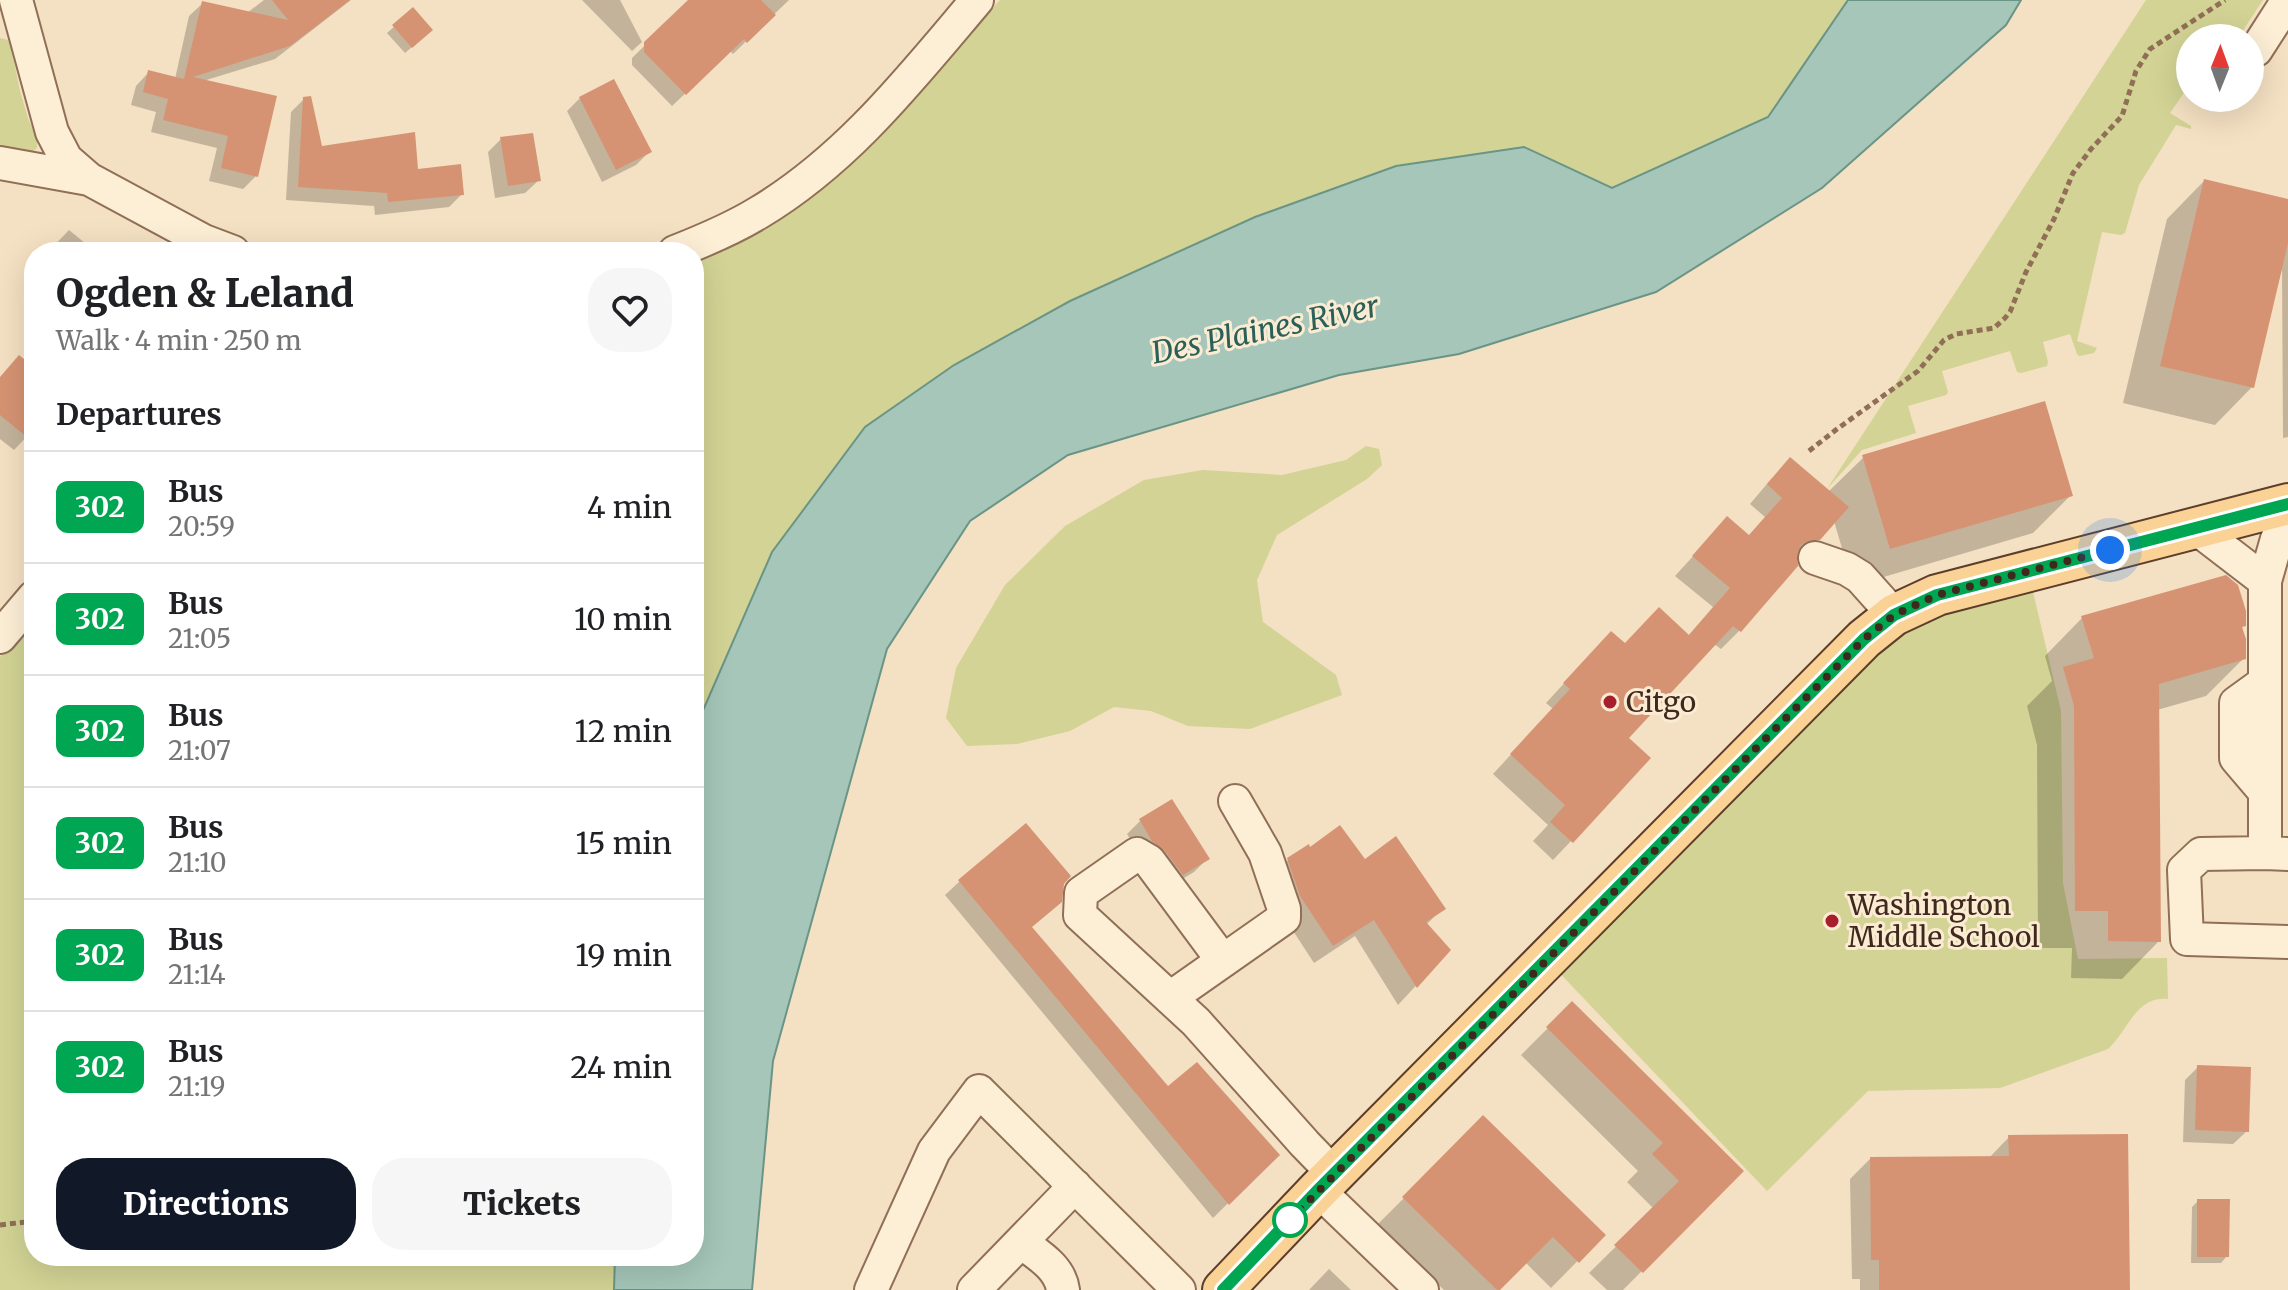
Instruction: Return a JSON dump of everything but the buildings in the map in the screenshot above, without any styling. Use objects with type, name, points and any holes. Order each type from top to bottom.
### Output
[{"type":"main road","points":[[1223,1290],[1864,639],[1894,615],[1937,595],[2288,504]]},
{"type":"street","points":[[699,242],[758,213],[811,177],[855,140],[977,0]]},
{"type":"street","points":[[2264,38],[2288,0]]},
{"type":"street","points":[[15,5],[52,132],[66,159],[89,179],[207,242]]},
{"type":"street","points":[[0,163],[89,179]]},
{"type":"street","points":[[2288,513],[2265,581],[2265,682],[2236,703],[2236,758],[2265,792],[2276,853],[2201,854],[2184,870],[2187,939],[2288,942]]},
{"type":"street","points":[[2196,528],[2265,581]]},
{"type":"street","points":[[1815,558],[1860,577],[1894,615]]},
{"type":"street","points":[[0,637],[24,609]]},
{"type":"street","points":[[1170,998],[1284,918],[1284,909],[1265,853],[1235,801]]},
{"type":"street","points":[[1223,961],[1149,861],[1137,854],[1081,893],[1080,915],[1196,1022],[1280,1117],[1326,1182],[1422,1290]]},
{"type":"street","points":[[871,1290],[934,1151],[979,1091],[1179,1290]]},
{"type":"street","points":[[974,1290],[1075,1186]]},
{"type":"street","points":[[1021,1242],[1055,1268],[1063,1290]]},
{"type":"path","points":[[1809,451],[1918,371],[1944,340],[1956,334],[1994,328],[2005,318],[2073,173],[2122,116],[2144,55],[2225,0]]},
{"type":"path","points":[[0,1225],[24,1222]]},
{"type":"green space","points":[[1000,0],[1848,0],[1768,117],[1612,188],[1524,147],[1396,166],[1255,217],[1070,301],[704,715],[704,254],[826,182],[879,139]]},
{"type":"green space","points":[[2146,0],[2263,0],[2247,24],[2176,24],[2176,104],[2170,113],[2191,129],[2176,125],[2139,185],[2125,233],[2102,232],[2077,341],[2097,348],[2094,353],[2079,356],[2070,334],[2043,342],[2047,366],[2017,372],[2010,351],[1942,371],[1948,392],[1946,395],[1908,406],[1916,433],[1862,450],[1827,489]]},
{"type":"green space","points":[[0,38],[8,40],[11,47],[20,91],[37,139],[37,148],[32,152],[0,148]]},
{"type":"green space","points":[[1366,446],[1379,449],[1382,465],[1367,479],[1277,535],[1257,580],[1263,622],[1336,675],[1342,695],[1250,729],[1188,726],[1151,711],[1114,707],[1070,731],[1017,744],[967,746],[946,718],[956,668],[1005,585],[1065,526],[1144,480],[1203,470],[1282,475],[1346,460]]},
{"type":"green space","name":"Washington Middle School","points":[[2030,579],[2061,711],[2063,883],[2078,959],[2167,958],[2168,999],[2157,999],[2140,1008],[2108,1049],[2000,1088],[1868,1091],[1767,1191],[1551,964],[1872,641]]},
{"type":"green space","points":[[24,629],[24,1266],[615,1266],[614,1290],[0,1290],[0,657]]},
{"type":"water","name":"Des Plaines River","points":[[1848,0],[2021,0],[2006,25],[1822,188],[1656,292],[1459,354],[1339,375],[1068,455],[970,521],[887,649],[773,1061],[752,1290],[614,1290],[615,1266],[704,1266],[704,708],[772,552],[865,427],[954,365],[1070,301],[1255,217],[1396,166],[1524,147],[1612,188],[1768,117]]},
{"type":"bus line","name":"302","points":[[1223,1290],[1318,1190],[1864,639],[1894,615],[1937,595],[2288,504]]},
{"type":"place","name":"Citgo","points":[[1610,702]]},
{"type":"place","name":"Washington Middle School","points":[[1832,921]]},
{"type":"route","points":[[1290,1220],[1280,1230],[1864,639],[1894,615],[1937,595],[2110,550]]}]
